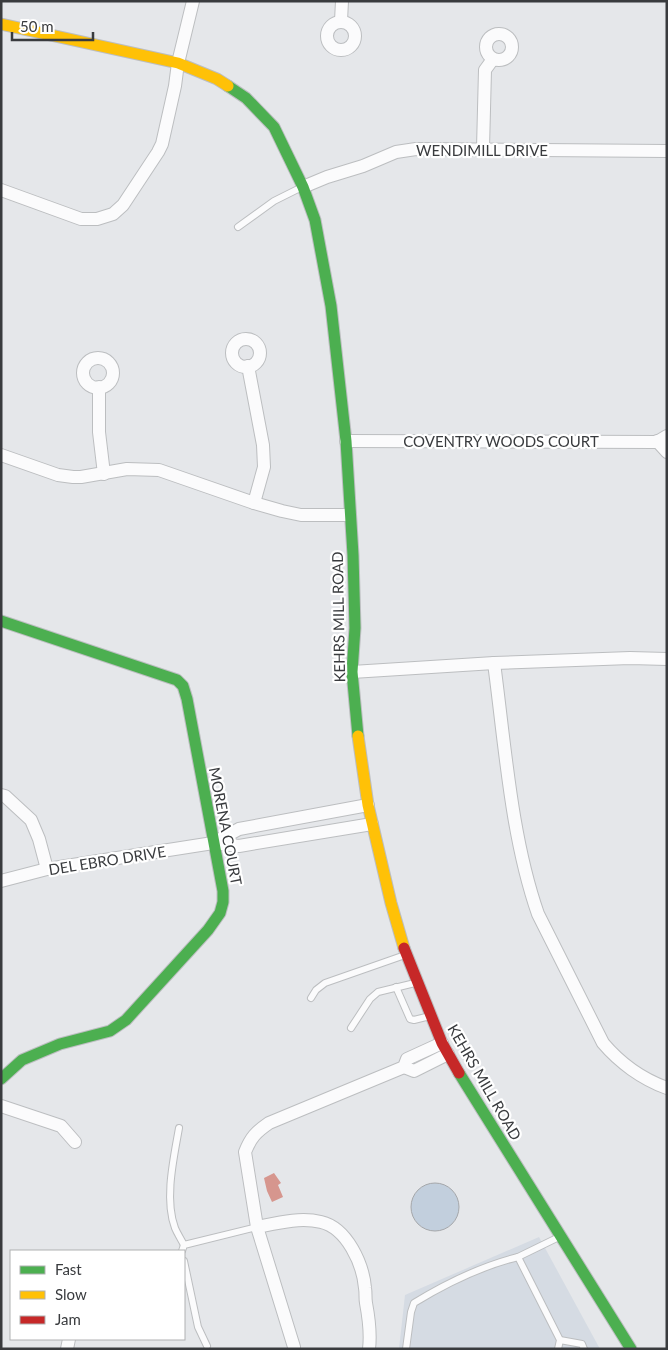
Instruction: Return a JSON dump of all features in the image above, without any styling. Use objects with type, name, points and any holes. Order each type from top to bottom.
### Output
[{"type":"main road","name":"KEHRS MILL ROAD","points":[[1,24],[178,63],[217,79],[246,98],[274,127],[280,136],[303,187],[315,220],[325,265],[346,441],[353,555],[355,628],[352,672],[357,731],[372,824],[406,955],[430,1016],[470,1093],[631,1349]]},
{"type":"main road","name":"MORENA COURT","points":[[1,621],[177,680],[183,686],[187,698],[224,902],[220,913],[208,930],[126,1020],[110,1031],[60,1044],[22,1060],[1,1079]]},
{"type":"street","points":[[1,190],[81,219],[97,219],[112,214],[123,205],[158,152],[165,132],[178,63],[193,1]]},
{"type":"street","points":[[341,22],[342,1]]},
{"type":"street","points":[[483,148],[485,70],[493,59]]},
{"type":"street","name":"WENDIMILL DRIVE","points":[[303,187],[396,152],[416,149],[483,148],[667,151]]},
{"type":"street","points":[[248,366],[264,445],[264,467],[254,503]]},
{"type":"street","points":[[99,387],[99,432],[104,474]]},
{"type":"street","name":"COVENTRY WOODS COURT","points":[[346,441],[662,439],[667,452]]},
{"type":"street","points":[[1,455],[58,474],[82,477],[127,469],[159,470],[254,503],[301,515],[350,515]]},
{"type":"street","points":[[352,672],[494,663],[630,658],[667,659]]},
{"type":"street","points":[[494,663],[517,832],[531,894],[538,914],[603,1043],[626,1066],[667,1088]]},
{"type":"street","points":[[1,795],[5,796],[31,820],[39,839],[47,870]]},
{"type":"street","name":"DEL EBRO DRIVE","points":[[213,843],[239,829],[368,805]]},
{"type":"street","name":"DEL EBRO DRIVE","points":[[1,881],[47,870],[213,843],[239,846],[372,824]]},
{"type":"street","points":[[298,1348],[257,1227],[245,1152],[249,1140],[269,1122],[404,1067],[414,1071],[445,1048]]},
{"type":"street","points":[[1,1106],[60,1126],[74,1142]]},
{"type":"street","points":[[257,1227],[309,1220],[322,1222],[334,1227],[353,1250],[362,1274],[371,1332],[369,1349]]},
{"type":"lane","points":[[238,227],[274,201],[303,187]]},
{"type":"lane","points":[[311,998],[316,990],[325,983],[406,955]]},
{"type":"lane","points":[[351,1028],[372,996],[378,992],[417,983]]},
{"type":"lane","points":[[396,987],[410,1019],[414,1020],[430,1016]]},
{"type":"lane","points":[[179,1128],[170,1186],[173,1222],[183,1248],[257,1227]]},
{"type":"lane","points":[[406,1349],[414,1303],[462,1278],[500,1262],[518,1257],[561,1236]]},
{"type":"lane","points":[[518,1257],[560,1340],[558,1349]]},
{"type":"lane","points":[[185,1266],[198,1326],[207,1346]]},
{"type":"lane","points":[[560,1340],[582,1344],[584,1349]]},
{"type":"shaded area","points":[[274,1173],[281,1183],[278,1185],[283,1197],[272,1202],[264,1178]]},
{"type":"shaded area","points":[[539,1237],[600,1349],[399,1349],[405,1295]]},
{"type":"building","points":[[430,1183],[440,1183],[452,1190],[459,1202],[459,1212],[452,1224],[440,1231],[430,1231],[422,1227],[415,1220],[411,1212],[411,1202],[415,1194],[422,1187]]},
{"type":"traffic: fast","points":[[228,86],[246,98],[274,127],[303,187],[315,220],[331,306],[346,441],[353,555],[355,628],[352,672],[358,736]]},
{"type":"traffic: fast","points":[[1,621],[177,680],[183,686],[223,891],[220,913],[208,930],[126,1020],[110,1031],[60,1044],[22,1060],[1,1079]]},
{"type":"traffic: fast","points":[[459,1073],[631,1349]]},
{"type":"traffic: slow","points":[[1,24],[178,63],[217,79],[228,86]]},
{"type":"traffic: slow","points":[[358,736],[368,805],[391,903],[404,948]]},
{"type":"traffic: jam","points":[[404,948],[442,1043],[459,1073]]}]
